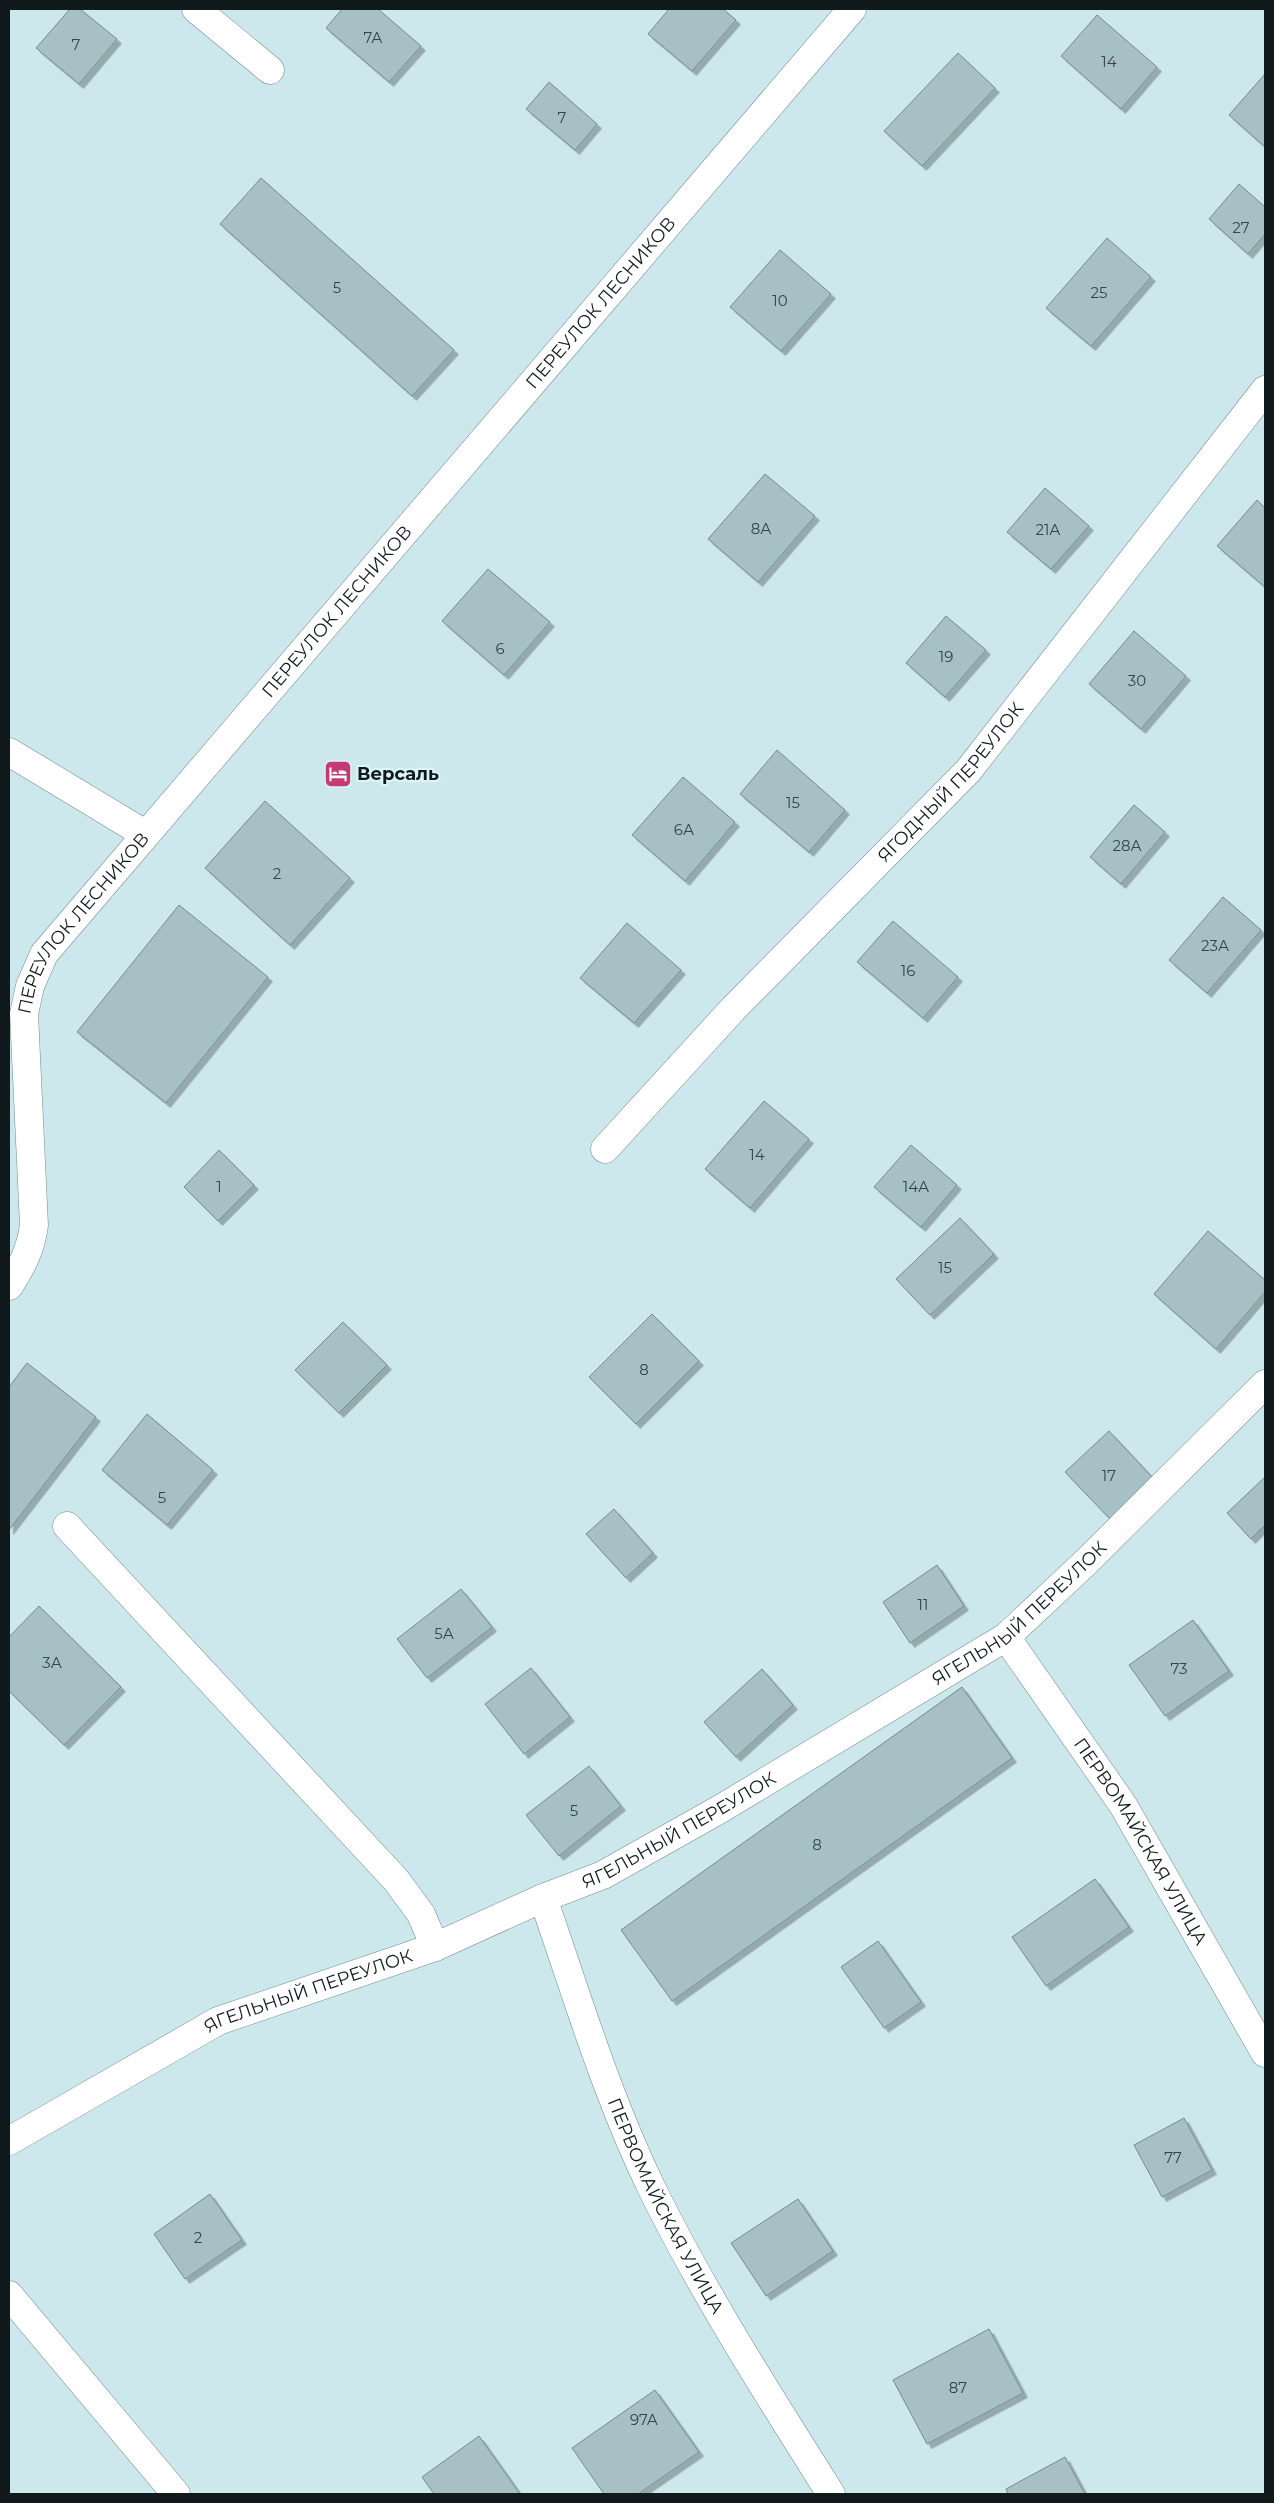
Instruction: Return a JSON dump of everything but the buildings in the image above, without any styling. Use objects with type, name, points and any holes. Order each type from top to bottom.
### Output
[{"type":"street","points":[[196,9],[270,70]]},
{"type":"street","name":"ПЕРЕУЛОК ЛЕСНИКОВ","points":[[9,1286],[20,1269],[31,1245],[34,1225],[24,1014],[30,986],[44,954],[852,9]]},
{"type":"street","name":"ЯГОДНЫЙ ПЕРЕУЛОК","points":[[606,1149],[733,1009],[968,770],[1265,390]]},
{"type":"street","points":[[9,752],[145,834]]},
{"type":"street","name":"ЯГЕЛЬНЫЙ ПЕРЕУЛОК","points":[[9,2141],[218,2021],[436,1946],[543,1898],[603,1875],[722,1808],[1006,1637],[1084,1564],[1265,1384]]},
{"type":"street","points":[[67,1526],[396,1880],[421,1914],[436,1946]]},
{"type":"street","name":"ПЕРВОМАЙСКАЯ УЛИЦА","points":[[1006,1637],[1123,1805],[1265,2052]]},
{"type":"street","name":"ПЕРВОМАЙСКАЯ УЛИЦА","points":[[543,1898],[611,2095],[653,2191],[769,2396],[832,2494]]},
{"type":"street","points":[[9,2295],[176,2494]]},
{"type":"place","name":"Версаль","points":[[338,774]]}]
